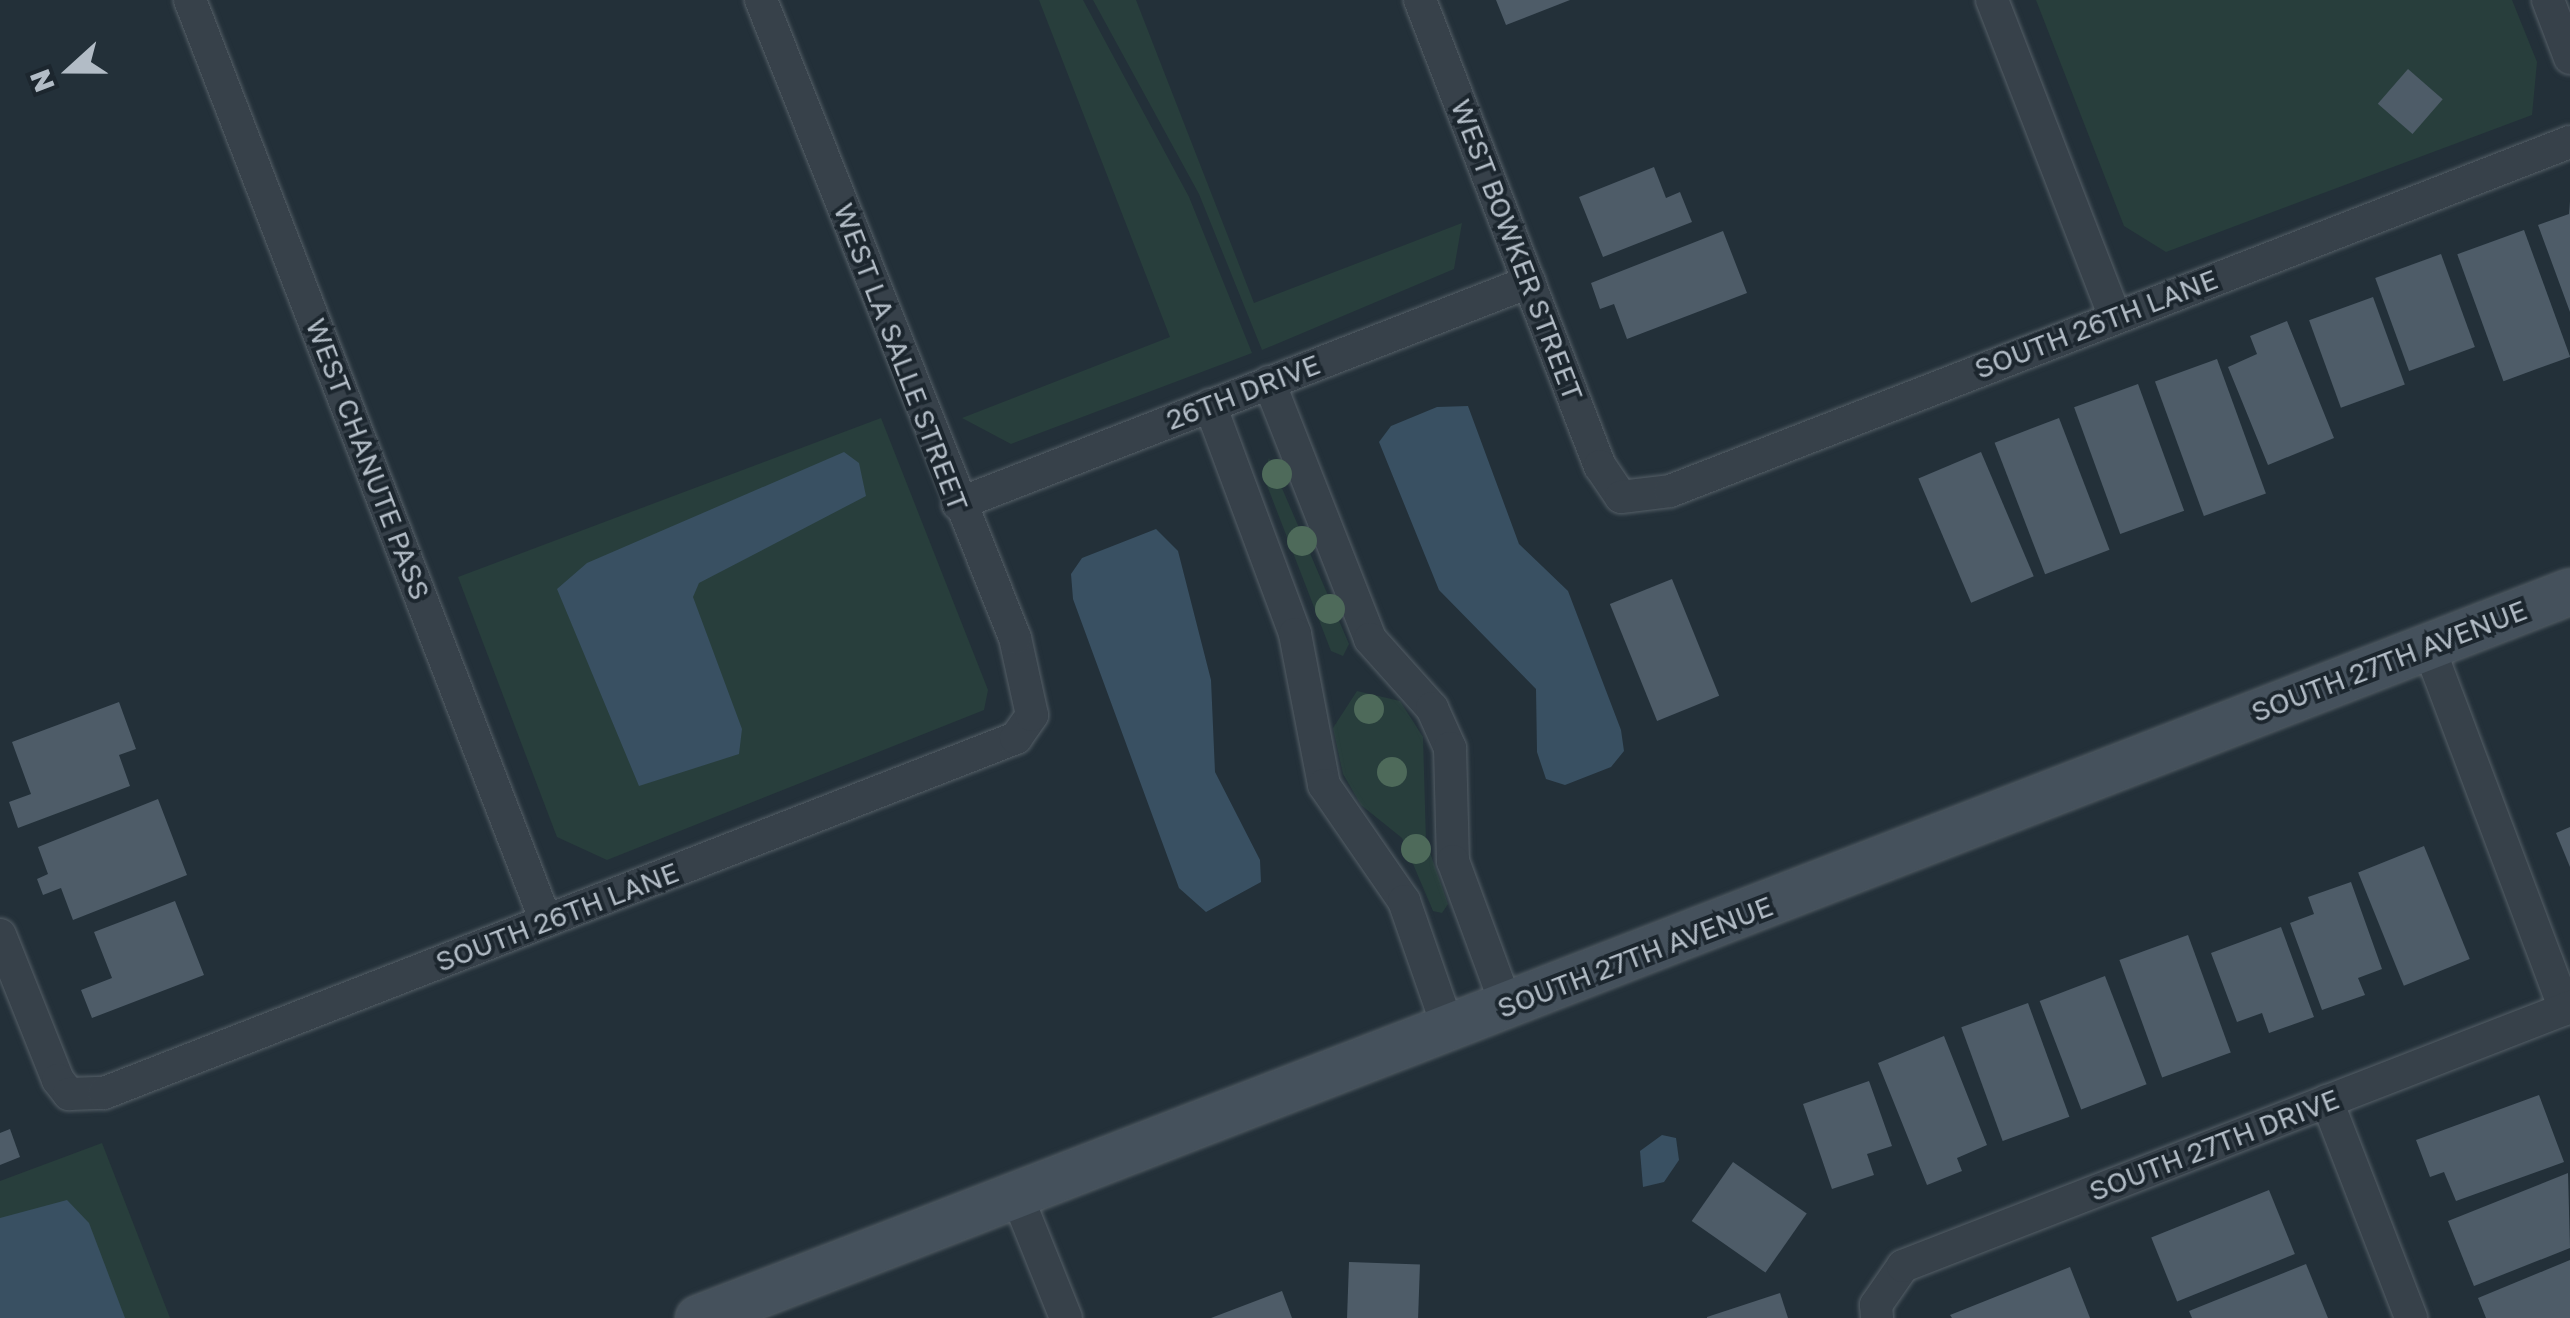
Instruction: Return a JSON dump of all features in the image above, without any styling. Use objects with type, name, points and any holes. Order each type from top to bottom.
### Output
[{"type":"main road","name":"SOUTH 27TH AVENUE","points":[[698,1318],[1449,1030],[2570,591]]},
{"type":"street","name":"WEST CHANUTE PASS","points":[[190,0],[545,919]]},
{"type":"street","name":"WEST LA SALLE STREET","points":[[761,0],[1014,638],[1032,716]]},
{"type":"street","name":"WEST BOWKER STREET","points":[[1420,0],[1600,466],[1621,497]]},
{"type":"street","points":[[1992,0],[2116,317]]},
{"type":"street","points":[[2548,0],[2570,58]]},
{"type":"street","name":"SOUTH 26TH LANE","points":[[1621,497],[1670,491],[2570,142]]},
{"type":"street","name":"26TH DRIVE","points":[[958,504],[1529,282]]},
{"type":"street","points":[[1269,382],[1370,638],[1432,708],[1450,748],[1452,861],[1507,1007]]},
{"type":"street","points":[[1210,404],[1296,634],[1324,785],[1404,901],[1449,1030]]},
{"type":"street","points":[[2428,645],[2567,1008]]},
{"type":"street","name":"SOUTH 26TH LANE","points":[[0,935],[69,1094],[165,1074],[545,919],[996,752],[1032,716]]},
{"type":"street","name":"SOUTH 27TH DRIVE","points":[[1876,1312],[1902,1266],[2567,1008]]},
{"type":"street","points":[[2327,1101],[2411,1318]]},
{"type":"street","points":[[1017,1196],[1066,1318]]},
{"type":"green space","points":[[1039,0],[1083,0],[1189,197],[1252,353],[1011,444],[962,418],[1170,337]]},
{"type":"green space","points":[[1093,0],[1136,0],[1254,303],[1462,223],[1454,269],[1262,350],[1199,194]]},
{"type":"green space","points":[[2036,0],[2512,0],[2537,62],[2532,115],[2166,252],[2124,226]]},
{"type":"green space","points":[[881,418],[988,690],[984,710],[607,860],[557,837],[458,577]]},
{"type":"green space","points":[[1269,458],[1349,644],[1343,656],[1331,651],[1263,475]]},
{"type":"green space","points":[[1357,691],[1400,701],[1423,737],[1426,841],[1448,904],[1442,913],[1433,911],[1402,838],[1361,805],[1343,774],[1333,728]]},
{"type":"green space","points":[[102,1143],[170,1318],[0,1318],[0,1181]]},
{"type":"water","points":[[1468,406],[1519,544],[1568,591],[1621,730],[1624,751],[1611,767],[1565,785],[1546,779],[1537,752],[1536,689],[1439,590],[1379,442],[1391,426],[1437,407]]},
{"type":"water","points":[[844,452],[859,463],[866,496],[699,583],[693,597],[742,729],[739,754],[639,786],[557,589],[587,563]]},
{"type":"water","points":[[1156,529],[1178,551],[1211,680],[1215,772],[1260,860],[1261,882],[1206,912],[1179,888],[1073,599],[1071,574],[1082,558]]},
{"type":"water","points":[[1662,1135],[1676,1138],[1679,1160],[1664,1182],[1643,1187],[1640,1151]]},
{"type":"water","points":[[67,1200],[89,1223],[125,1318],[0,1318],[0,1218]]},
{"type":"building","points":[[1496,0],[1570,0],[1506,25]]},
{"type":"building","points":[[2408,69],[2443,99],[2413,134],[2378,104]]},
{"type":"building","points":[[1654,167],[1666,198],[1680,192],[1692,222],[1603,257],[1579,197]]},
{"type":"building","points":[[2570,201],[2570,312],[2538,225],[2569,214]]},
{"type":"building","points":[[2524,230],[2570,357],[2503,381],[2457,254]]},
{"type":"building","points":[[1723,231],[1747,293],[1627,339],[1614,304],[1600,309],[1591,283]]},
{"type":"building","points":[[2441,254],[2475,347],[2409,371],[2375,278]]},
{"type":"building","points":[[2373,297],[2405,384],[2341,408],[2309,320]]},
{"type":"building","points":[[2287,321],[2334,438],[2268,465],[2228,367],[2257,354],[2250,336]]},
{"type":"building","points":[[2217,359],[2266,493],[2204,516],[2155,382]]},
{"type":"building","points":[[2138,384],[2184,511],[2120,534],[2074,407]]},
{"type":"building","points":[[2059,418],[2110,550],[2045,574],[1995,443]]},
{"type":"building","points":[[1981,452],[2034,576],[1971,603],[1918,479]]},
{"type":"building","points":[[1672,579],[1719,696],[1657,721],[1610,604]]},
{"type":"building","points":[[119,702],[136,749],[119,755],[130,786],[18,828],[9,802],[31,794],[12,742]]},
{"type":"building","points":[[158,799],[187,875],[73,920],[61,888],[43,895],[37,879],[48,874],[38,847]]},
{"type":"building","points":[[2570,827],[2570,867],[2556,833]]},
{"type":"building","points":[[2424,846],[2470,959],[2404,986],[2358,873]]},
{"type":"building","points":[[2351,882],[2382,969],[2358,978],[2365,995],[2322,1010],[2290,923],[2314,914],[2308,897]]},
{"type":"building","points":[[175,901],[204,975],[92,1018],[81,990],[112,978],[94,932]]},
{"type":"building","points":[[2281,927],[2314,1017],[2269,1033],[2262,1013],[2237,1022],[2211,953]]},
{"type":"building","points":[[2188,935],[2231,1052],[2162,1077],[2119,960]]},
{"type":"building","points":[[2105,976],[2147,1084],[2081,1109],[2040,1001]]},
{"type":"building","points":[[2028,1003],[2069,1117],[2003,1141],[1961,1027]]},
{"type":"building","points":[[1944,1036],[1987,1145],[1957,1158],[1962,1171],[1927,1185],[1878,1063]]},
{"type":"building","points":[[1869,1081],[1892,1146],[1867,1154],[1874,1175],[1832,1189],[1803,1104]]},
{"type":"building","points":[[2539,1095],[2564,1162],[2456,1201],[2444,1172],[2430,1177],[2416,1140]]},
{"type":"building","points":[[10,1129],[20,1157],[0,1165],[0,1133]]},
{"type":"building","points":[[1733,1162],[1807,1214],[1765,1273],[1692,1221]]},
{"type":"building","points":[[2568,1173],[2570,1248],[2474,1286],[2448,1221]]},
{"type":"building","points":[[2269,1190],[2295,1254],[2177,1302],[2151,1238]]},
{"type":"building","points":[[2570,1260],[2570,1318],[2486,1318],[2478,1298]]},
{"type":"building","points":[[1349,1262],[1420,1264],[1418,1318],[1347,1318]]},
{"type":"building","points":[[2306,1264],[2328,1318],[2192,1318],[2189,1311]]},
{"type":"building","points":[[2070,1267],[2090,1318],[1950,1315]]},
{"type":"building","points":[[1282,1291],[1292,1318],[1211,1318]]},
{"type":"building","points":[[1780,1293],[1788,1318],[1707,1318],[1707,1317]]}]
